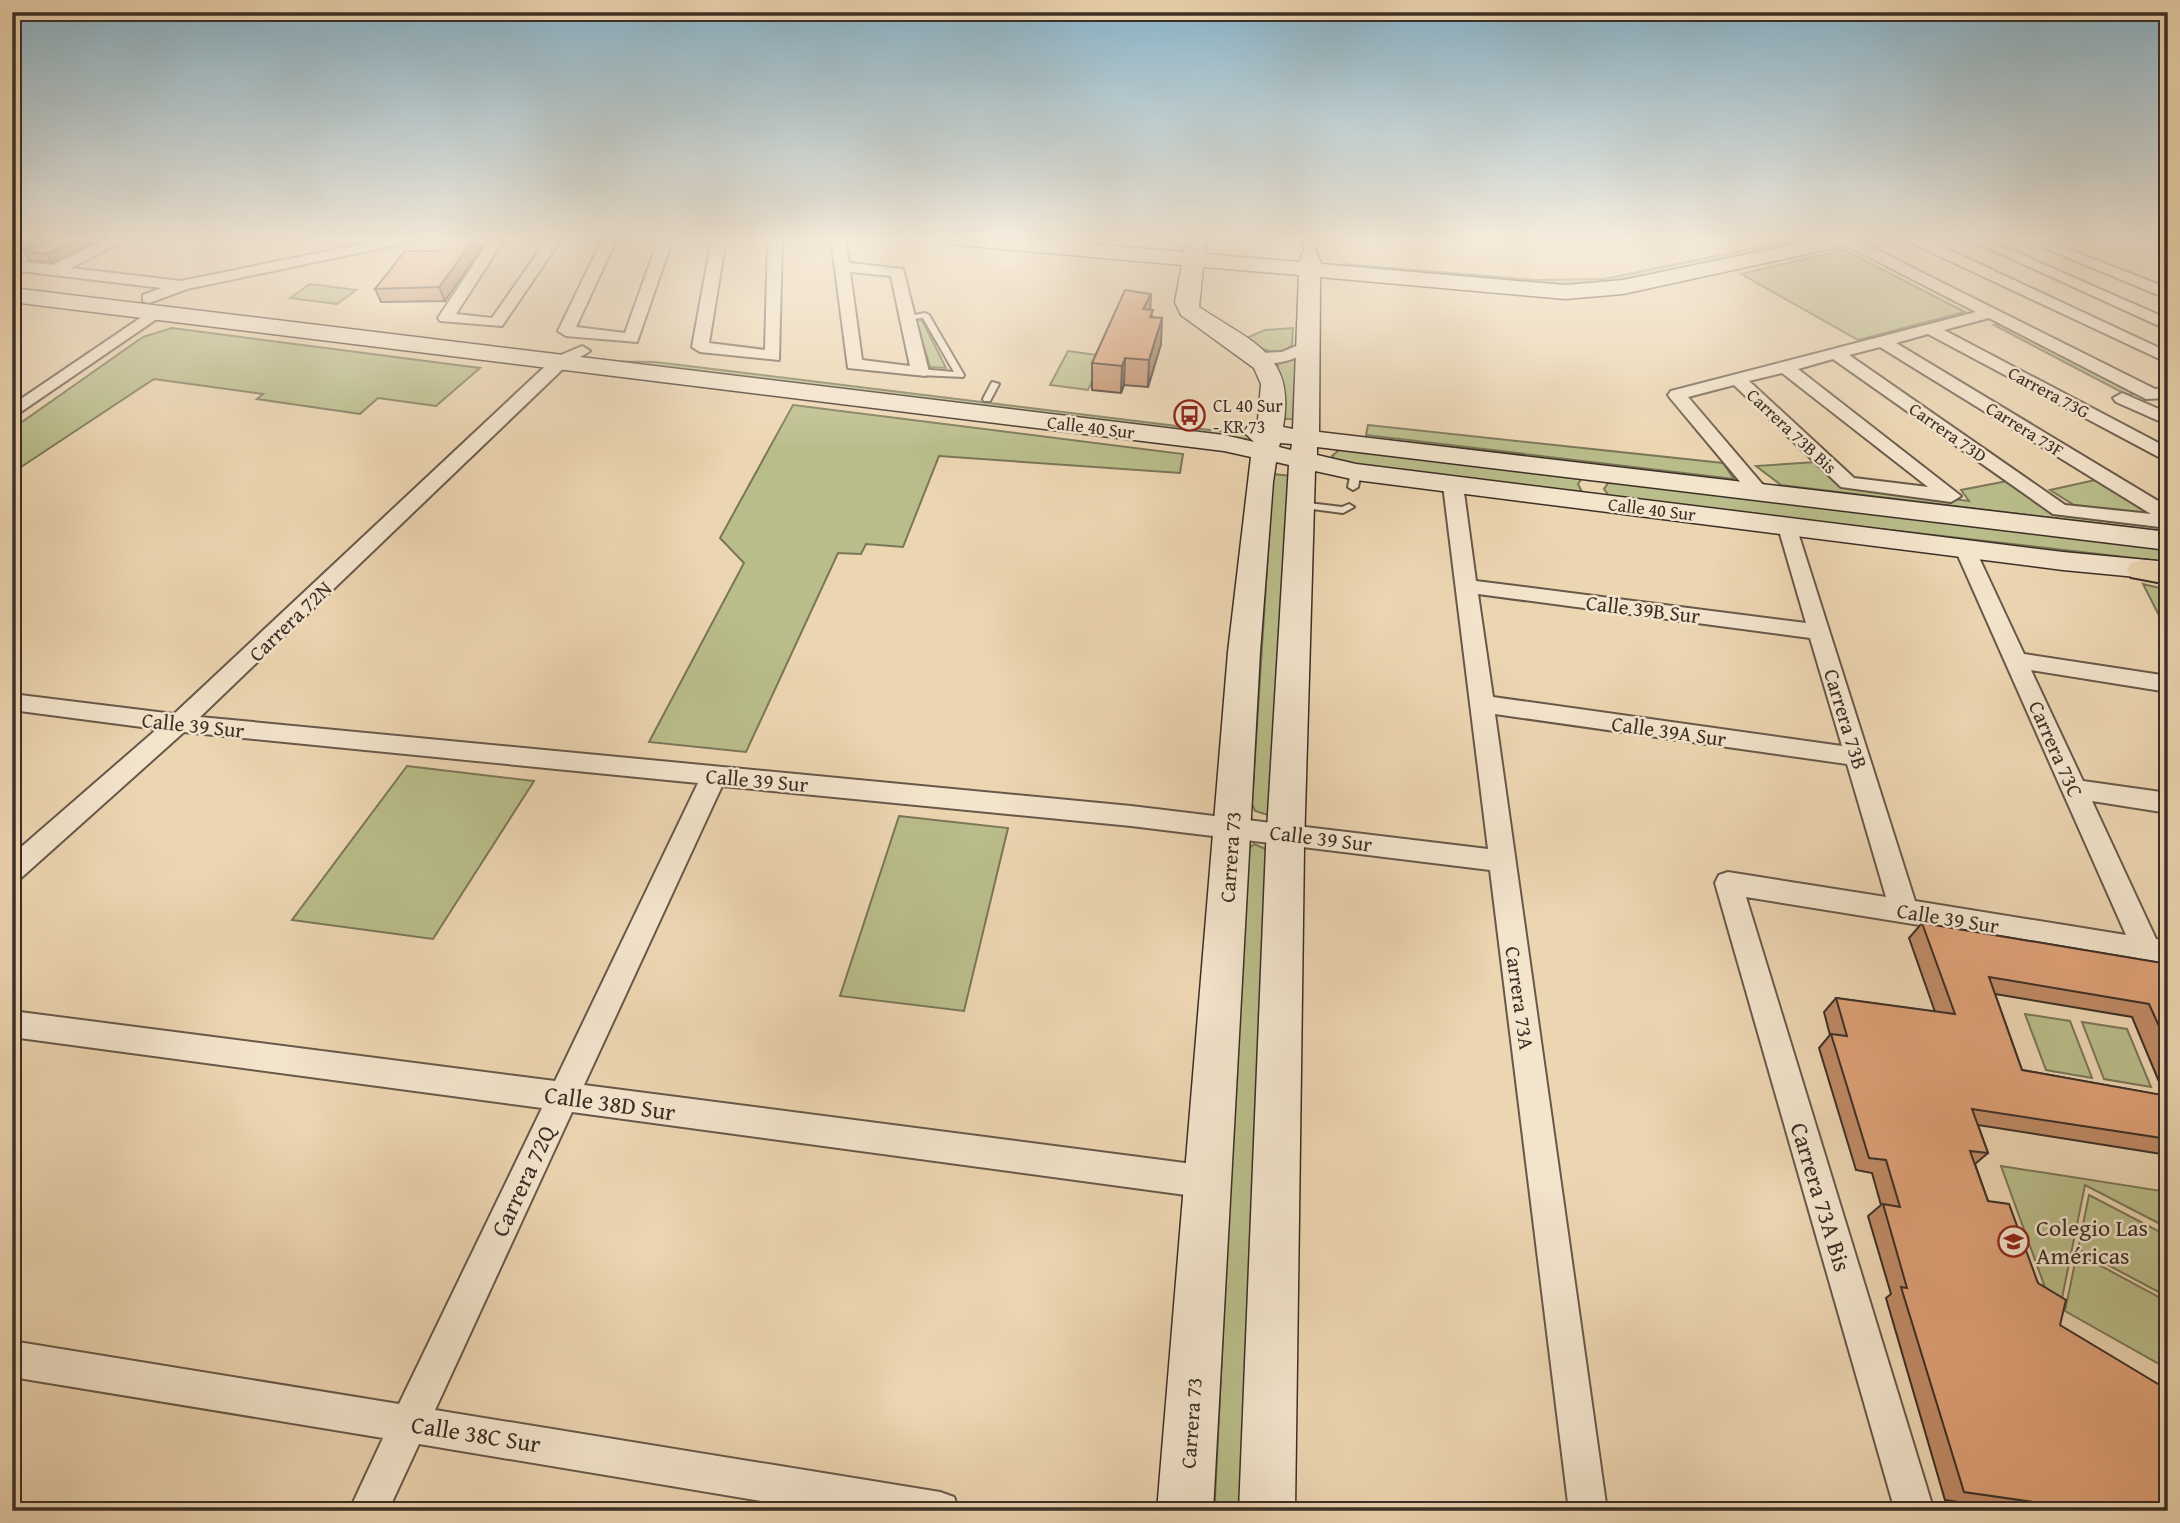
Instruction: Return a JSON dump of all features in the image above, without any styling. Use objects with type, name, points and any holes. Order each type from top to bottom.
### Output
[{"type":"street","points":[[12,413],[147,309]]},
{"type":"street","name":"Calle 40 Sur","points":[[191,309],[991,392],[1304,450],[1608,474],[2168,541]]},
{"type":"street","points":[[452,309],[446,318],[496,323],[506,309]]},
{"type":"street","name":"Carrera 72N","points":[[12,871],[179,724],[567,348],[582,309]]},
{"type":"street","name":"Calle 40 Sur","points":[[567,348],[631,339],[641,309]]},
{"type":"street","points":[[707,309],[700,347],[773,356],[774,309]]},
{"type":"street","points":[[846,309],[853,364],[920,372],[906,309]]},
{"type":"street","name":"Carrera 73","points":[[1185,1511],[1247,612],[1272,377],[1269,369],[1256,358],[1189,309]]},
{"type":"street","points":[[1267,1511],[1286,834],[1309,309]]},
{"type":"street","points":[[1983,309],[2160,394]]},
{"type":"street","points":[[2063,309],[2168,358]]},
{"type":"street","points":[[2134,309],[2168,324]]},
{"type":"street","points":[[1759,492],[1677,395],[1991,313]]},
{"type":"street","points":[[1969,319],[2168,420]]},
{"type":"street","name":"Carrera 73G","points":[[1930,329],[2168,456]]},
{"type":"street","name":"Carrera 73F","points":[[1882,341],[2168,516]]},
{"type":"street","points":[[1256,358],[1284,357],[1308,346]]},
{"type":"street","name":"Calle 40 Sur","points":[[567,348],[1224,443],[1267,443]]},
{"type":"street","name":"Carrera 73D","points":[[1836,354],[2060,510],[2168,522]]},
{"type":"street","name":"Carrera 73B Bis","points":[[1737,379],[1848,484],[1951,496],[1785,367]]},
{"type":"street","name":"Calle 40 Sur","points":[[1304,450],[1355,480],[1453,485],[2160,572]]},
{"type":"street","points":[[1607,504],[1593,496],[1589,486],[1592,481],[1608,474]]},
{"type":"street","name":"Carrera 73A","points":[[1453,485],[1588,1511]]},
{"type":"street","name":"Carrera 73B","points":[[1788,527],[1903,911]]},
{"type":"street","name":"Carrera 73C","points":[[1965,549],[2074,789],[2157,952]]},
{"type":"street","name":"Calle 39B Sur","points":[[1466,586],[1820,632]]},
{"type":"street","points":[[2016,660],[2168,684]]},
{"type":"street","name":"Calle 39 Sur","points":[[12,702],[179,724],[1232,828],[1502,861]]},
{"type":"street","name":"Calle 39A Sur","points":[[1481,704],[1857,757]]},
{"type":"street","name":"Carrera 72Q","points":[[368,1511],[715,776]]},
{"type":"street","points":[[2074,789],[2168,803]]},
{"type":"street","name":"Calle 39 Sur","points":[[1727,883],[2157,952]]},
{"type":"street","name":"Carrera 73A Bis","points":[[1727,883],[1915,1511]]},
{"type":"street","name":"Calle 38D Sur","points":[[12,1024],[1208,1182]]},
{"type":"street","name":"Calle 38C Sur","points":[[12,1359],[940,1511]]},
{"type":"lane","points":[[908,317],[925,315],[960,375],[920,372]]},
{"type":"lane","points":[[1300,505],[1343,510],[1349,507]]},
{"type":"green space","points":[[1803,309],[1959,309],[1965,312],[1858,340]]},
{"type":"green space","points":[[916,320],[922,320],[946,368],[930,367]]},
{"type":"green space","points":[[2000,323],[2138,393],[2127,395],[1994,325]]},
{"type":"green space","points":[[172,328],[480,368],[436,406],[378,398],[360,414],[257,399],[263,394],[154,379],[12,473],[12,429],[143,337]]},
{"type":"green space","points":[[1293,328],[1292,345],[1280,351],[1268,351],[1244,339],[1265,330]]},
{"type":"green space","points":[[1068,351],[1104,356],[1088,390],[1050,385]]},
{"type":"green space","points":[[1296,359],[1299,420],[1278,418],[1278,361]]},
{"type":"green space","points":[[586,361],[655,362],[1251,435],[1250,440]]},
{"type":"green space","points":[[793,405],[1183,454],[1180,473],[939,456],[903,547],[866,544],[861,554],[838,553],[746,752],[649,742],[744,563],[720,538]]},
{"type":"green space","points":[[1368,425],[1723,463],[1734,479],[1366,435]]},
{"type":"green space","points":[[1340,449],[1584,475],[1578,484],[1584,496],[1337,464],[1332,456]]},
{"type":"green space","points":[[1816,462],[1842,485],[1969,501],[1961,490],[2007,481],[2054,512],[2168,524],[2168,532],[1781,485],[1756,466]]},
{"type":"green space","points":[[1273,474],[1291,476],[1268,815],[1255,811],[1252,804]]},
{"type":"green space","points":[[1616,480],[2168,546],[2168,562],[1620,499],[1609,496],[1604,489],[1608,483]]},
{"type":"green space","points":[[2095,480],[2152,514],[2074,505],[2050,490]]},
{"type":"green space","points":[[2143,584],[2168,590],[2168,633]]},
{"type":"green space","points":[[407,766],[534,781],[433,939],[292,920]]},
{"type":"green space","points":[[899,816],[1008,828],[964,1011],[840,996]]},
{"type":"green space","points":[[1254,844],[1268,850],[1249,1511],[1218,1511],[1215,1499],[1246,851]]},
{"type":"green space","points":[[2025,1014],[2070,1021],[2092,1078],[2046,1070]]},
{"type":"green space","points":[[2082,1022],[2127,1029],[2151,1087],[2104,1079]]},
{"type":"green space","points":[[2001,1166],[2168,1192],[2168,1228],[2085,1185],[2060,1308],[2051,1304]]},
{"type":"green space","points":[[2089,1195],[2168,1236],[2168,1297],[2078,1249]]},
{"type":"green space","points":[[2077,1253],[2168,1302],[2168,1369],[2065,1311]]},
{"type":"building","points":[[1116,309],[1153,310],[1150,317],[1162,318],[1149,360],[1125,358],[1122,366],[1092,363]]},
{"type":"building","points":[[1922,923],[2168,964],[2168,1046],[2149,1004],[1989,977],[2022,1070],[2168,1096],[2168,1139],[1972,1109],[1988,1153],[1970,1151],[1988,1201],[2009,1204],[2038,1283],[2066,1300],[2060,1325],[2168,1390],[2168,1511],[2057,1511],[2047,1504],[1964,1492],[1901,1287],[1907,1288],[1883,1204],[1900,1207],[1886,1160],[1869,1158],[1831,1034],[1847,1036],[1836,998],[1955,1014]]},
{"type":"place","name":"CL 40 Sur - KR 73","points":[[1190,415]]},
{"type":"place","name":"Colegio Las Américas","points":[[2013,1241]]}]
